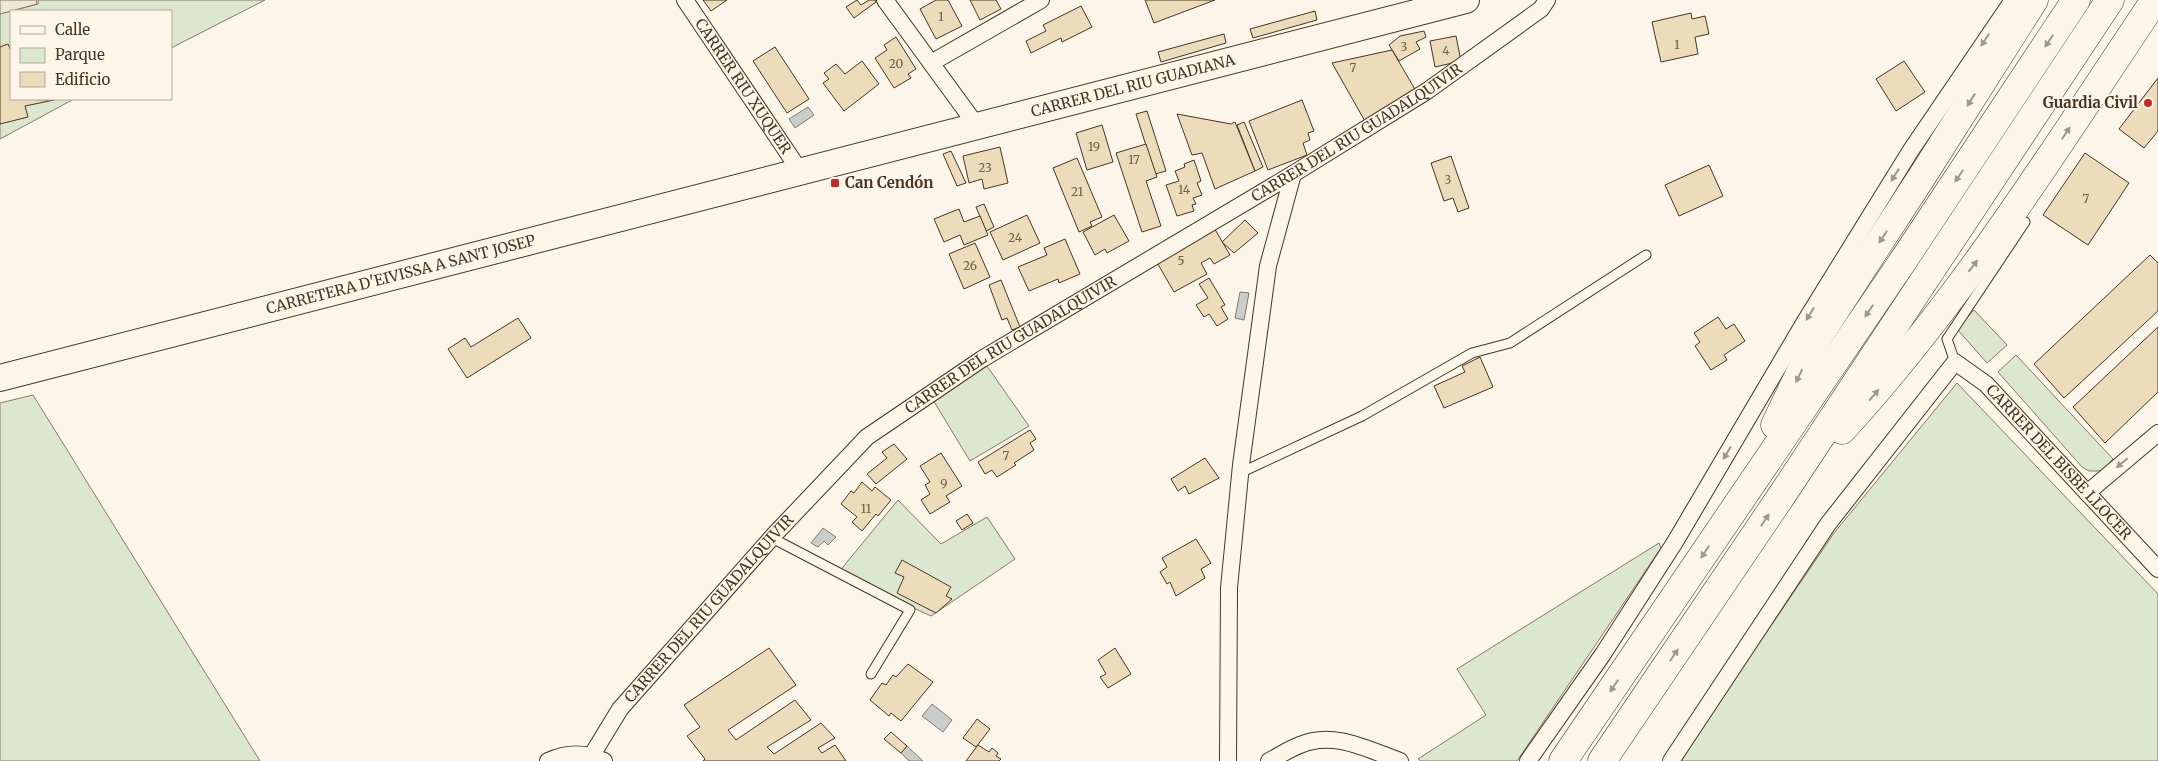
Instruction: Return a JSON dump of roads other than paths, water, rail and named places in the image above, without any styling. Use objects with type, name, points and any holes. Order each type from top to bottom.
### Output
[{"type":"highway","points":[[1732,511],[1816,340],[1924,175],[2034,0]]},
{"type":"highway","points":[[1563,761],[1910,250],[2076,0]]},
{"type":"highway","points":[[1602,761],[1782,495],[2110,0]]},
{"type":"highway","points":[[1782,495],[1877,392],[1995,237],[2155,0]]},
{"type":"main road","name":"CARRER DEL RIU GUADIANA","points":[[800,171],[977,126],[1425,5],[1466,0]]},
{"type":"main road","name":"CARRETERA D'EIVISSA A SANT JOSEP","points":[[0,378],[800,171]]},
{"type":"street","name":"CARRER RIU XUQUER","points":[[686,0],[800,171]]},
{"type":"street","points":[[885,0],[977,126]]},
{"type":"street","points":[[930,63],[1015,7],[1041,0]]},
{"type":"street","name":"CARRER DEL RIU GUADALQUIVIR","points":[[548,761],[570,753],[598,758],[620,709],[772,538],[867,437],[982,359],[1293,174],[1427,91],[1541,9],[1547,0]]},
{"type":"street","points":[[1528,761],[1603,654],[1670,550],[1804,323],[1911,150],[2013,0]]},
{"type":"street","points":[[1228,761],[1228,588],[1240,473],[1268,266],[1293,174]]},
{"type":"street","points":[[1671,761],[1828,524],[1955,362]]},
{"type":"street","name":"CARRER DEL BISBE LLOCER","points":[[1955,362],[1986,384],[2158,569]]},
{"type":"street","points":[[2087,493],[2158,433]]},
{"type":"street","points":[[1269,761],[1302,744],[1326,739],[1350,742],[1400,761]]},
{"type":"lane","points":[[1955,362],[1947,339],[2025,222]]},
{"type":"lane","points":[[1240,473],[1362,416],[1472,354],[1510,343],[1646,255]]},
{"type":"lane","points":[[772,538],[910,610],[871,674]]},
{"type":"place","name":"Guardia Civil","points":[[2148,103]]},
{"type":"place","name":"Can Cendón","points":[[835,183]]}]
